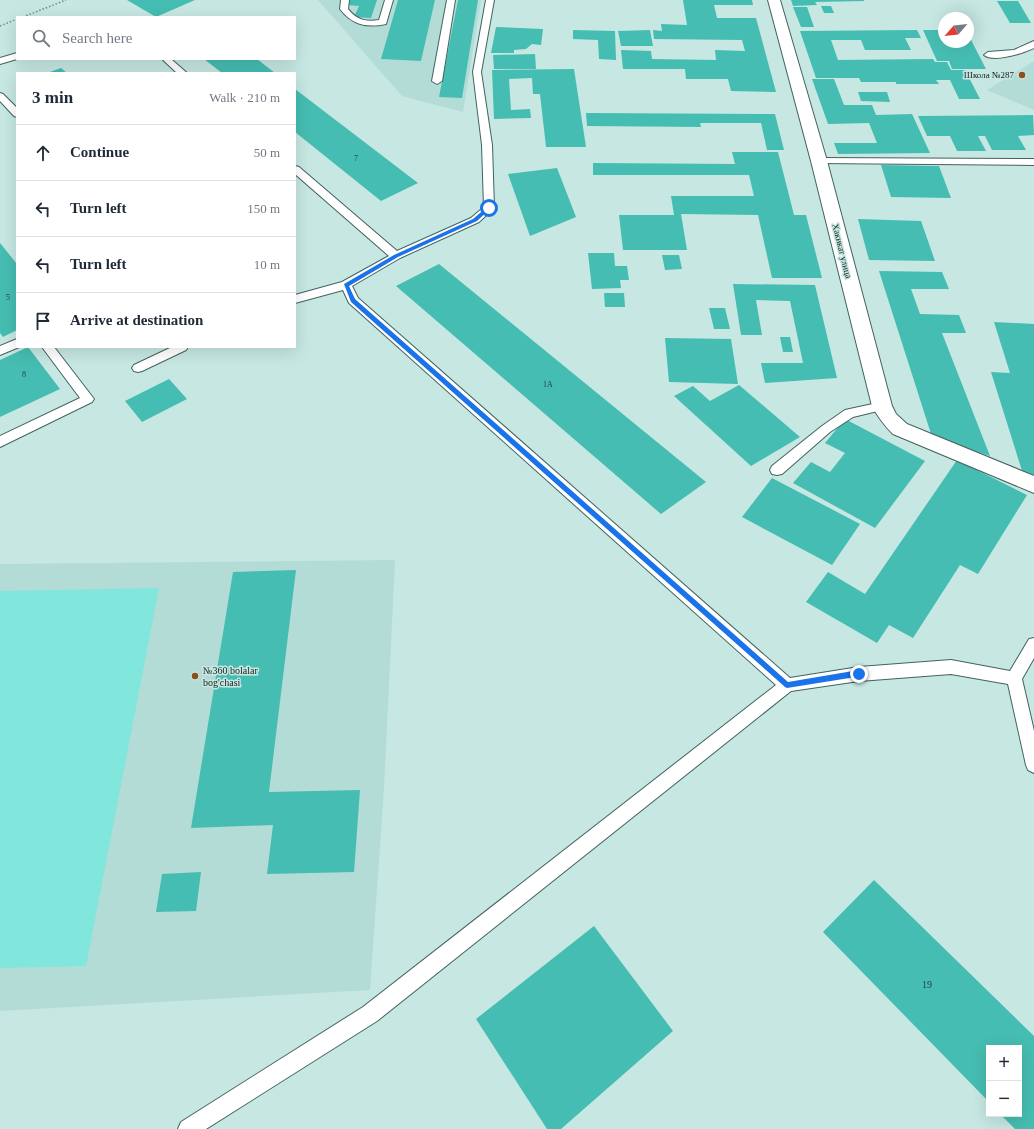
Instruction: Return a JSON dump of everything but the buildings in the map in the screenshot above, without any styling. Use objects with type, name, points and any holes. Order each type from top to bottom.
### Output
[{"type":"street","name":"Хакикат улица","points":[[774,0],[882,406],[889,419],[900,429],[1034,486]]},
{"type":"lane","points":[[345,0],[344,9],[352,20],[368,24],[383,22],[389,0]]},
{"type":"lane","points":[[437,80],[451,0]]},
{"type":"lane","points":[[296,299],[346,285],[396,256],[475,220],[489,208],[487,146],[477,72],[490,0]]},
{"type":"lane","points":[[988,55],[1022,52],[1034,44]]},
{"type":"lane","points":[[0,61],[16,56]]},
{"type":"lane","points":[[167,60],[181,72]]},
{"type":"lane","points":[[0,96],[16,113]]},
{"type":"lane","points":[[818,161],[1034,162]]},
{"type":"lane","points":[[296,171],[396,256]]},
{"type":"lane","points":[[346,285],[353,300],[787,685]]},
{"type":"lane","points":[[0,351],[16,343]]},
{"type":"lane","points":[[0,442],[88,399],[49,348]]},
{"type":"lane","points":[[138,368],[180,348]]},
{"type":"lane","points":[[777,470],[826,429],[849,413],[882,406]]},
{"type":"lane","points":[[1034,644],[1014,678],[1034,765]]},
{"type":"lane","points":[[188,1129],[370,1014],[787,685],[859,674],[951,667],[1014,678]]},
{"type":"path","points":[[26,16],[66,0]]},
{"type":"path","points":[[0,26],[16,19]]},
{"type":"shaded area","points":[[318,0],[481,0],[463,112],[402,96]]},
{"type":"shaded area","name":"Школа №287","points":[[1034,61],[1034,110],[987,90]]},
{"type":"shaded area","name":"№360 bolalar bog'chasi","points":[[395,560],[384,788],[370,990],[0,1011],[0,564]]},
{"type":"shaded area","points":[[159,588],[86,966],[0,968],[0,591]]},
{"type":"place","name":"Школа №287","points":[[1022,75]]},
{"type":"place","name":"№360 bolalar bog'chasi","points":[[195,676]]},
{"type":"route","points":[[489,208],[475,220],[396,256],[346,285],[353,300],[787,685],[859,674]]}]
